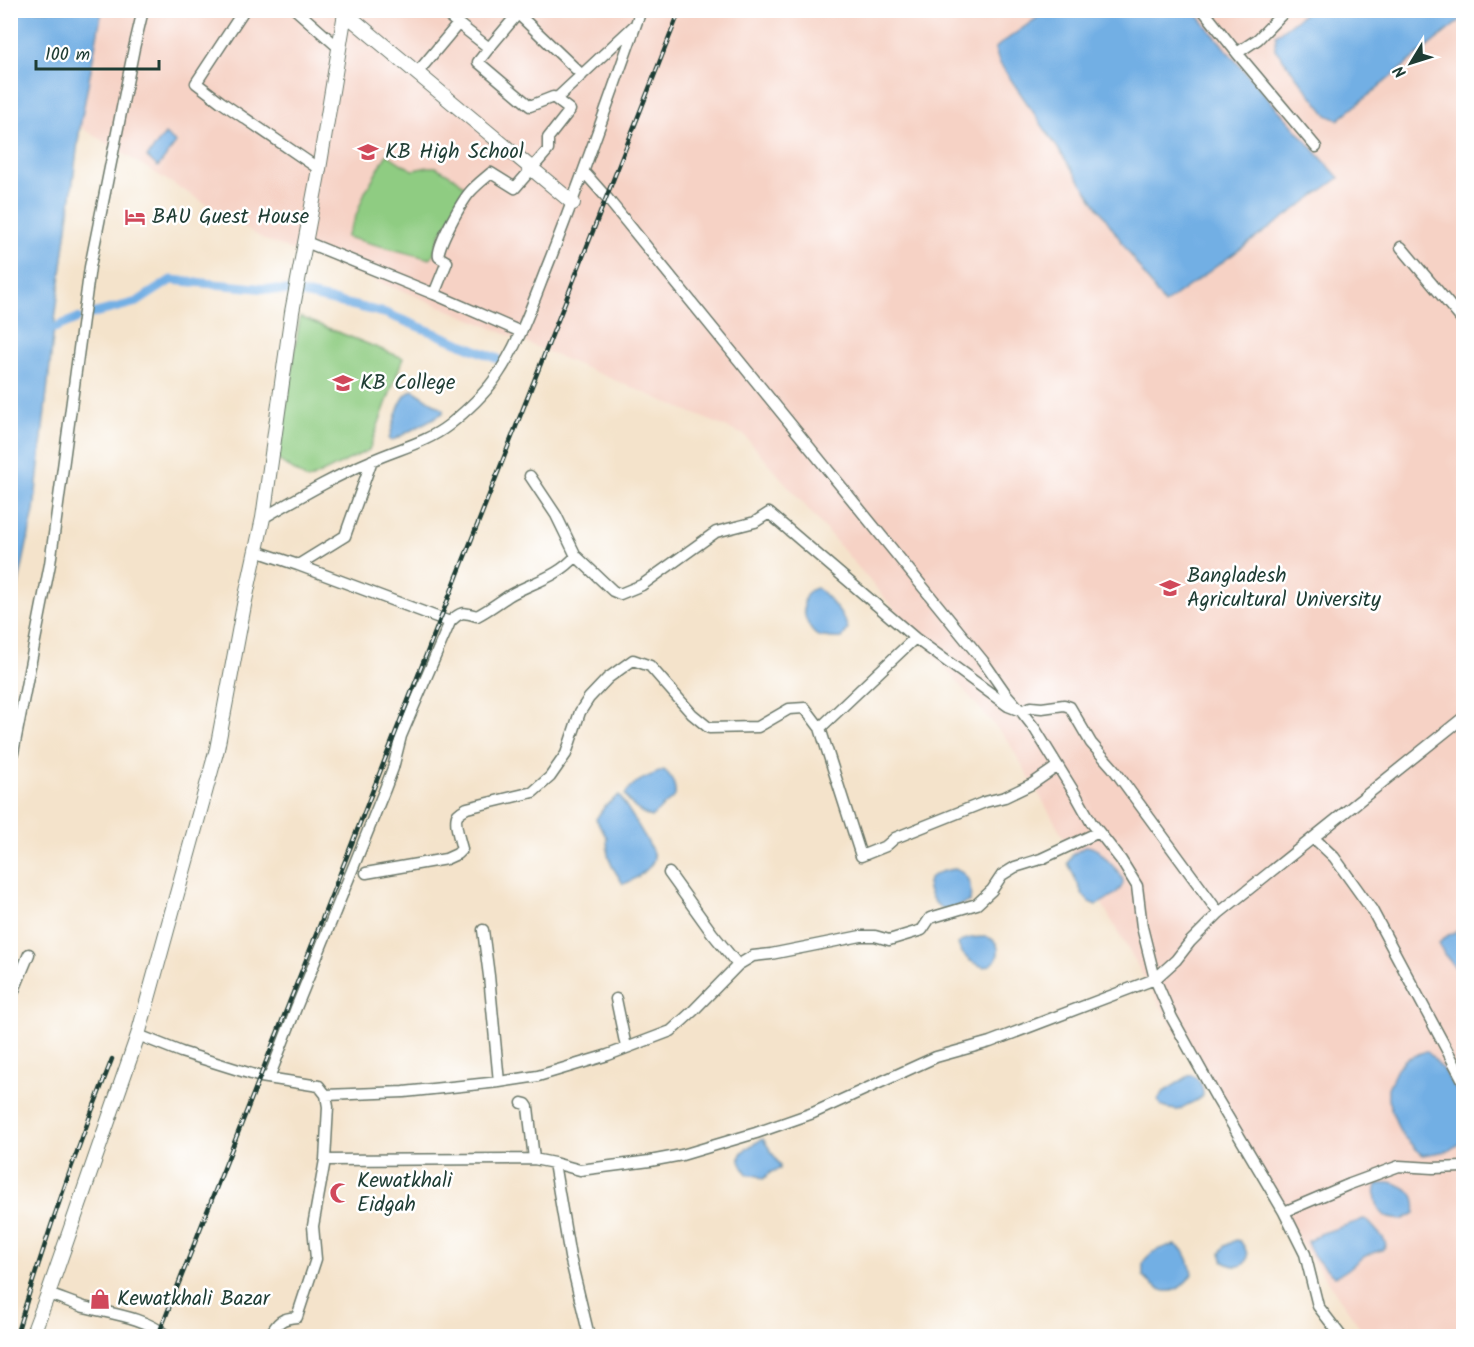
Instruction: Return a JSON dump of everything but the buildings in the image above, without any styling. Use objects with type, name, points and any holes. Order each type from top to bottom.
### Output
[{"type":"main road","points":[[32,1336],[138,1035],[217,749],[263,518],[292,312],[319,170],[345,12]]},
{"type":"main road","points":[[345,12],[573,203]]},
{"type":"street","points":[[10,768],[50,564],[90,267],[131,59],[143,10]]},
{"type":"street","points":[[244,10],[196,82],[319,170]]},
{"type":"street","points":[[296,10],[339,48]]},
{"type":"street","points":[[441,10],[489,48]]},
{"type":"street","points":[[1203,10],[1236,53],[1316,147]]},
{"type":"street","points":[[1236,53],[1258,39],[1286,10]]},
{"type":"street","points":[[263,518],[372,460],[438,433],[459,417],[493,382],[521,332],[573,203],[640,11]]},
{"type":"street","points":[[434,294],[447,262],[439,255],[440,248],[450,222],[469,193],[491,173],[515,188],[548,150],[548,138],[570,110],[553,97],[530,106],[478,62],[518,12],[582,75]]},
{"type":"street","points":[[417,73],[458,24]]},
{"type":"street","points":[[556,99],[636,24]]},
{"type":"street","points":[[584,172],[983,661],[1035,729],[1091,822],[1121,860],[1137,886],[1142,927],[1155,979],[1172,1018],[1284,1212],[1305,1254],[1318,1306],[1341,1336]]},
{"type":"street","points":[[306,242],[521,332]]},
{"type":"street","points":[[1401,247],[1464,322]]},
{"type":"street","points":[[298,565],[345,536],[372,460]]},
{"type":"street","points":[[530,476],[556,515],[576,556],[613,591],[620,594],[642,585],[716,532],[755,522],[770,513],[915,638],[1008,706],[1021,711],[1031,707],[1064,705],[1070,707],[1091,742],[1113,768],[1219,913]]},
{"type":"street","points":[[256,550],[450,622]]},
{"type":"street","points":[[269,1078],[385,789],[401,736],[450,622],[464,612],[477,616],[484,613],[511,594],[567,566],[576,556]]},
{"type":"street","points":[[820,728],[915,638]]},
{"type":"street","points":[[366,873],[446,859],[457,854],[462,849],[456,817],[459,813],[467,808],[533,792],[550,777],[566,754],[580,712],[589,698],[608,678],[633,660],[650,666],[692,714],[709,728],[758,728],[789,709],[805,708],[820,728],[861,856],[886,846],[895,838],[985,801],[1005,797],[1032,784],[1058,766]]},
{"type":"street","points":[[325,1160],[534,1159],[580,1170],[682,1155],[813,1113],[936,1057],[990,1042],[1155,979],[1176,960],[1190,942],[1219,913],[1464,717]]},
{"type":"street","points":[[326,1095],[404,1092],[499,1082],[538,1076],[608,1055],[671,1031],[738,965],[753,956],[861,936],[875,936],[889,940],[922,930],[930,918],[977,904],[992,890],[1002,875],[1015,867],[1041,860],[1099,832]]},
{"type":"street","points":[[1314,838],[1334,857],[1372,910],[1464,1082]]},
{"type":"street","points":[[669,873],[738,965]]},
{"type":"street","points":[[483,930],[499,1082]]},
{"type":"street","points":[[10,1000],[29,954]]},
{"type":"street","points":[[616,999],[626,1047]]},
{"type":"street","points":[[138,1035],[181,1052],[269,1078],[319,1086],[326,1095],[328,1107],[325,1160],[313,1226],[316,1259],[297,1317],[285,1318],[275,1326],[270,1336]]},
{"type":"street","points":[[522,1103],[528,1107],[534,1159]]},
{"type":"street","points":[[554,1162],[570,1257],[589,1336]]},
{"type":"street","points":[[1284,1212],[1399,1166],[1464,1167]]},
{"type":"street","points":[[48,1294],[82,1306],[131,1318],[167,1336]]},
{"type":"shaded area","name":"Bangladesh Agricultural University","points":[[102,11],[1463,11],[1463,1336],[1366,1336],[1286,1223],[1008,741],[744,435],[411,294],[265,240],[80,127]]},
{"type":"green space","points":[[387,154],[413,170],[436,167],[457,179],[465,187],[467,193],[441,233],[430,259],[346,237],[365,192]]},
{"type":"green space","points":[[300,317],[403,358],[369,450],[308,480],[278,460]]},
{"type":"water","points":[[11,10],[102,11],[80,127],[54,328],[34,511],[11,620]]},
{"type":"water","points":[[1309,10],[1463,11],[1463,18],[1338,120],[1327,115],[1275,49],[1276,35]]},
{"type":"water","points":[[1047,11],[1194,11],[1339,178],[1164,304],[999,62],[995,49]]},
{"type":"water","points":[[165,134],[176,143],[158,167],[147,157]]},
{"type":"water","points":[[413,390],[441,408],[443,413],[391,441],[389,439],[400,404]]},
{"type":"water","points":[[817,588],[836,607],[847,624],[848,629],[842,638],[818,636],[809,626],[804,603],[810,591]]},
{"type":"water","points":[[664,770],[673,782],[675,796],[651,817],[636,809],[625,795],[632,786]]},
{"type":"water","points":[[619,795],[645,836],[654,857],[646,870],[623,884],[612,866],[608,855],[607,838],[596,819],[605,806]]},
{"type":"water","points":[[1086,846],[1102,854],[1123,881],[1117,892],[1096,905],[1089,902],[1083,895],[1068,863],[1072,855]]},
{"type":"water","points":[[955,869],[964,874],[969,882],[970,901],[953,908],[943,908],[930,894],[929,880],[937,873]]},
{"type":"water","points":[[1463,928],[1463,967],[1456,968],[1444,954],[1439,943]]},
{"type":"water","points":[[975,937],[987,937],[998,947],[998,954],[993,963],[985,967],[968,959],[958,944]]},
{"type":"water","points":[[1426,1051],[1454,1086],[1464,1107],[1465,1119],[1464,1140],[1448,1151],[1423,1155],[1399,1130],[1388,1100],[1388,1088],[1398,1067],[1406,1059]]},
{"type":"water","points":[[1190,1075],[1200,1082],[1203,1095],[1179,1110],[1161,1106],[1158,1100],[1162,1093]]},
{"type":"water","points":[[763,1139],[780,1165],[780,1169],[771,1172],[763,1179],[747,1174],[740,1156],[745,1150]]},
{"type":"water","points":[[1391,1182],[1407,1189],[1415,1201],[1415,1213],[1402,1220],[1387,1217],[1377,1203],[1375,1194],[1377,1185]]},
{"type":"water","points":[[1363,1219],[1367,1220],[1384,1239],[1386,1245],[1382,1250],[1364,1257],[1335,1276],[1318,1261],[1307,1242],[1320,1234]]},
{"type":"water","points":[[1236,1240],[1240,1241],[1247,1253],[1245,1262],[1237,1266],[1224,1262],[1221,1253],[1225,1246]]},
{"type":"water","points":[[1175,1245],[1185,1253],[1192,1274],[1181,1287],[1169,1291],[1162,1290],[1143,1276],[1143,1263],[1154,1252]]},
{"type":"waterway","points":[[92,314],[137,302],[171,280],[289,291]]},
{"type":"waterway","points":[[300,293],[385,313],[498,359]]},
{"type":"waterway","points":[[43,329],[54,328],[78,318]]},
{"type":"railway","points":[[158,1336],[680,10]]},
{"type":"railway","points":[[16,1336],[61,1197],[112,1059]]},
{"type":"place","name":"KB High School","points":[[368,152]]},
{"type":"place","name":"BAU Guest House","points":[[135,217]]},
{"type":"place","name":"KB College","points":[[343,383]]},
{"type":"place","name":"Bangladesh Agricultural University","points":[[1170,588]]},
{"type":"place","name":"Kewatkhali Eidgah","points":[[340,1193]]},
{"type":"place","name":"Kewatkhali Bazar","points":[[100,1299]]}]
